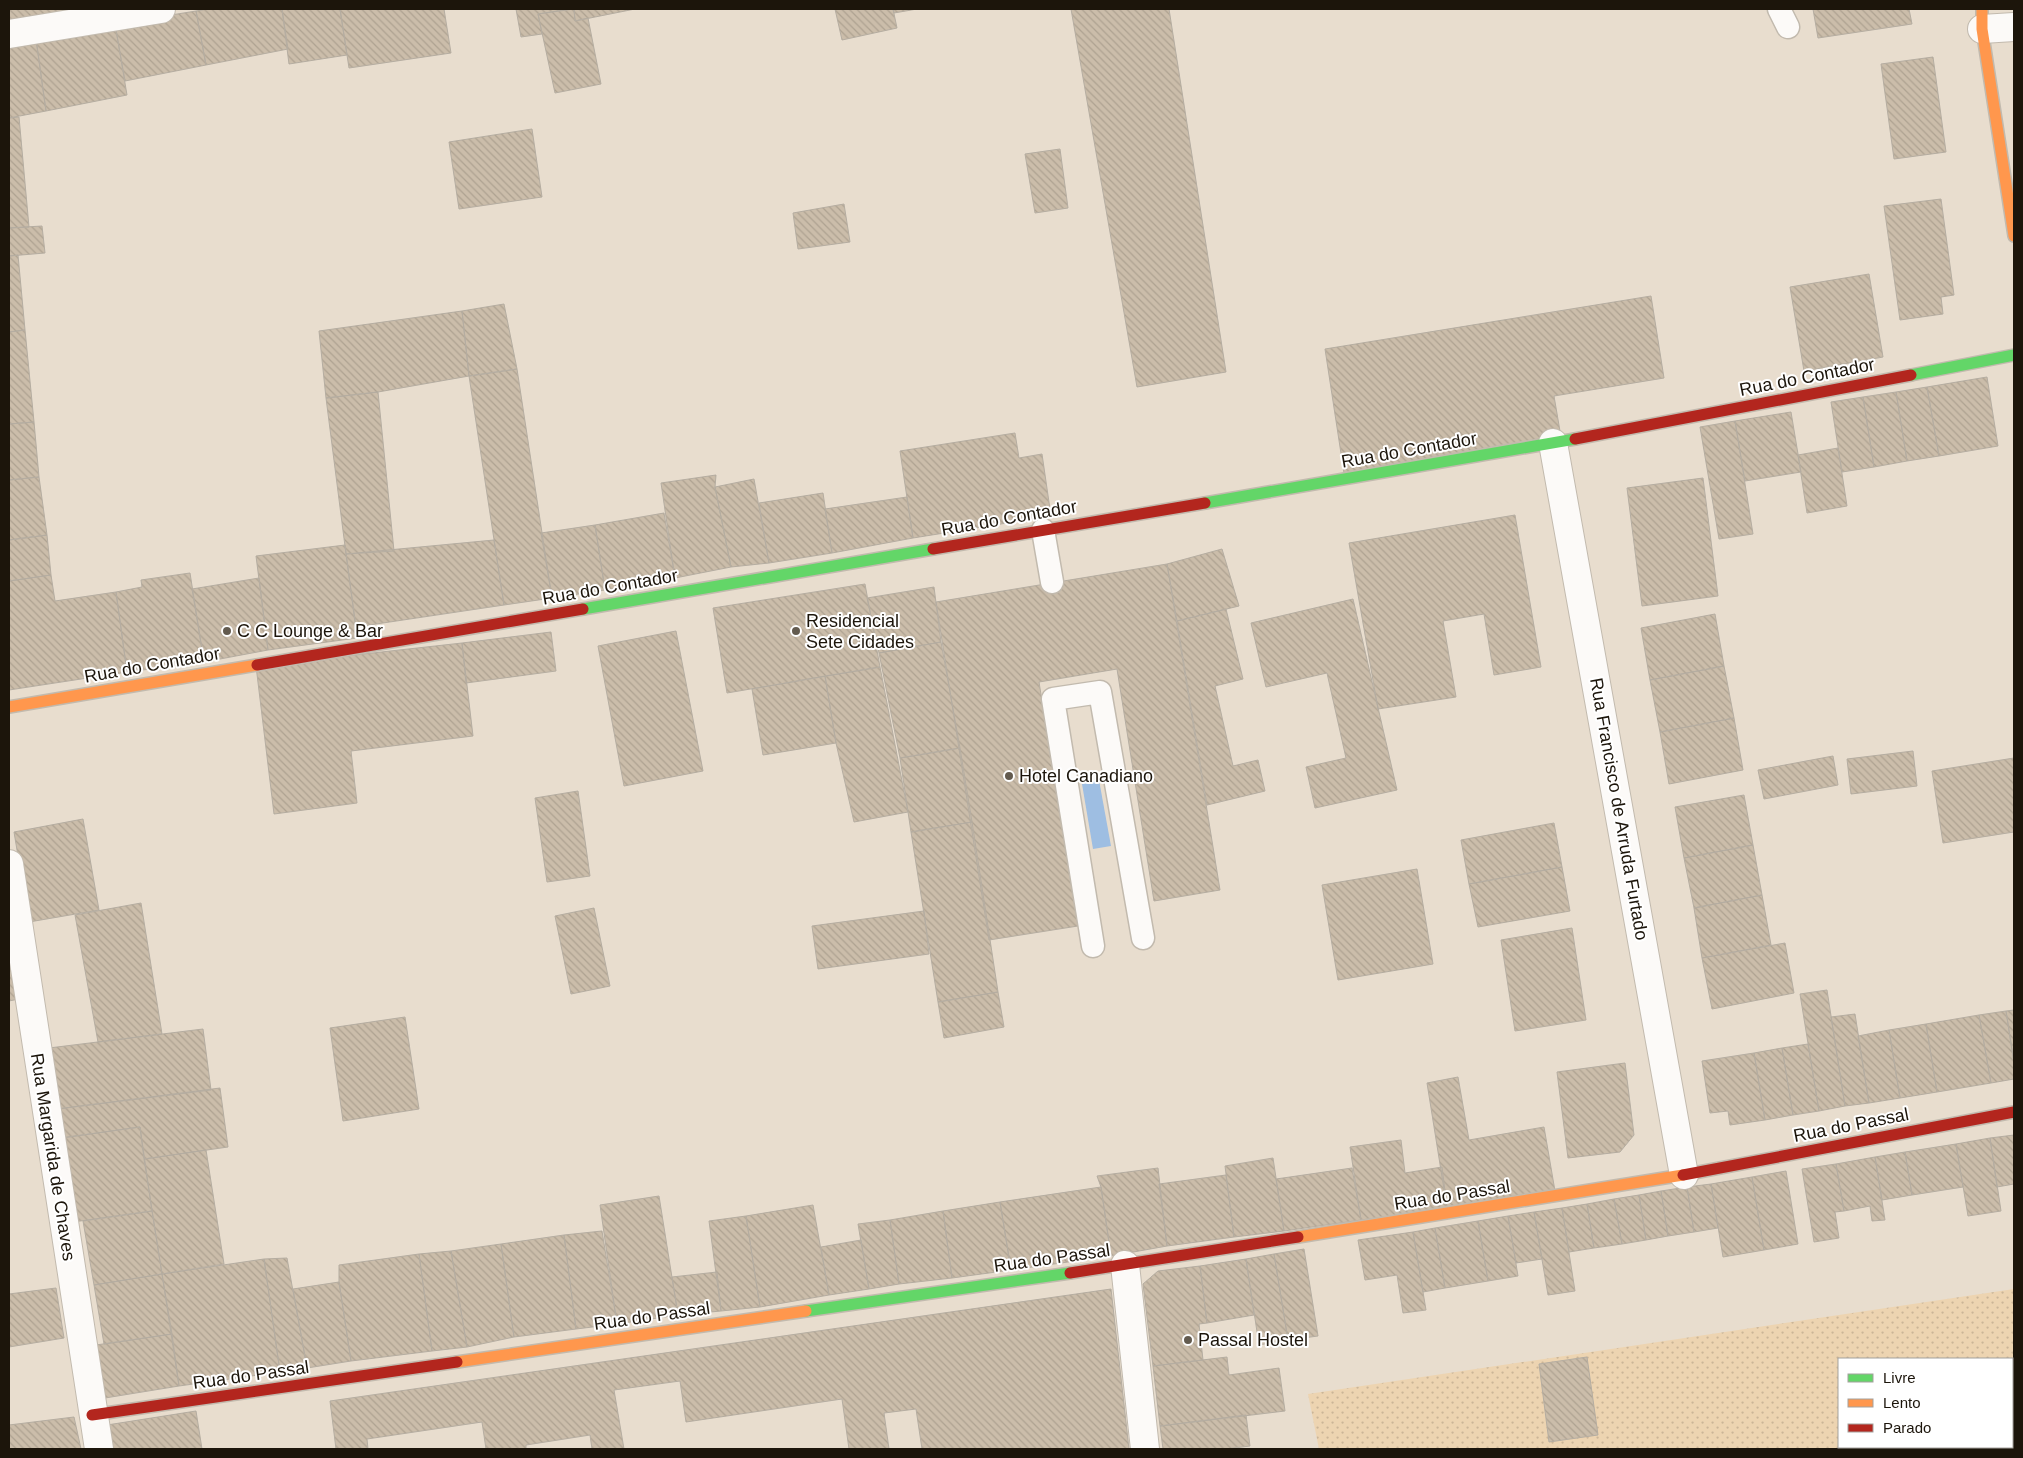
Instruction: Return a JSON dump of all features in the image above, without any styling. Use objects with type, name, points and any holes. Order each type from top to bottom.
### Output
[{"type":"street","points":[[9,34],[161,9]]},
{"type":"street","points":[[2014,26],[1982,19],[2014,236]]},
{"type":"street","name":"Rua do Contador","points":[[9,707],[1553,443],[2014,355]]},
{"type":"street","name":"Rua Francisco de Arruda Furtado","points":[[1553,443],[1684,1175]]},
{"type":"street","name":"Rua Margarida de Chaves","points":[[9,864],[92,1415],[99,1449]]},
{"type":"street","name":"Rua do Passal","points":[[92,1415],[1125,1265],[1684,1175],[2014,1112]]},
{"type":"street","points":[[1125,1265],[1145,1449]]},
{"type":"lane","points":[[1043,530],[1052,582]]},
{"type":"lane","points":[[1093,946],[1053,699],[1070,686],[1100,692],[1143,938]]},
{"type":"shaded area","points":[[2014,1289],[2014,1449],[1319,1449],[1308,1394]]},
{"type":"water","points":[[1099,780],[1111,846],[1093,849],[1082,784]]},
{"type":"building","points":[[9,9],[67,9],[67,14],[9,22]]},
{"type":"building","points":[[208,9],[282,9],[288,49],[206,65],[196,11]]},
{"type":"building","points":[[282,9],[340,9],[347,55],[289,64]]},
{"type":"building","points":[[340,9],[444,9],[451,53],[349,68]]},
{"type":"building","points":[[516,9],[570,9],[538,14],[542,34],[521,37]]},
{"type":"building","points":[[574,9],[635,9],[575,21]]},
{"type":"building","points":[[574,9],[575,21],[588,18],[601,84],[555,93],[538,14]]},
{"type":"building","points":[[835,9],[893,9],[897,28],[842,40]]},
{"type":"building","points":[[893,9],[917,9],[894,13]]},
{"type":"building","points":[[1071,9],[1169,9],[1226,372],[1137,387]]},
{"type":"building","points":[[1813,9],[1909,9],[1912,24],[1818,38]]},
{"type":"building","points":[[196,11],[206,65],[125,81],[115,24]]},
{"type":"building","points":[[115,24],[127,95],[46,111],[36,39]]},
{"type":"building","points":[[36,39],[46,111],[9,118],[9,43]]},
{"type":"building","points":[[1933,57],[1946,152],[1894,159],[1881,64]]},
{"type":"building","points":[[19,117],[29,227],[9,228],[9,118]]},
{"type":"building","points":[[532,129],[542,197],[459,209],[449,142]]},
{"type":"building","points":[[1060,149],[1068,208],[1035,213],[1025,154]]},
{"type":"building","points":[[1941,199],[1954,295],[1941,297],[1943,314],[1900,320],[1884,206]]},
{"type":"building","points":[[844,204],[850,242],[798,249],[793,213]]},
{"type":"building","points":[[42,226],[45,253],[9,256],[9,228]]},
{"type":"building","points":[[18,255],[25,330],[9,332],[9,256]]},
{"type":"building","points":[[1869,274],[1883,357],[1804,371],[1790,287]]},
{"type":"building","points":[[1651,296],[1664,378],[1554,396],[1561,437],[1344,473],[1325,349]]},
{"type":"building","points":[[504,304],[517,369],[469,376],[462,311]]},
{"type":"building","points":[[462,311],[469,376],[378,392],[326,398],[319,331]]},
{"type":"building","points":[[25,330],[34,422],[9,424],[9,332]]},
{"type":"building","points":[[517,369],[552,598],[504,605],[469,376]]},
{"type":"building","points":[[1987,377],[1998,446],[1939,456],[1927,387]]},
{"type":"building","points":[[1927,387],[1939,456],[1907,461],[1896,392]]},
{"type":"building","points":[[378,392],[394,551],[346,554],[326,398]]},
{"type":"building","points":[[1896,392],[1907,461],[1874,467],[1863,397]]},
{"type":"building","points":[[1863,397],[1874,467],[1842,472],[1831,402]]},
{"type":"building","points":[[1791,412],[1801,472],[1745,481],[1735,421]]},
{"type":"building","points":[[1735,421],[1753,534],[1719,539],[1700,427]]},
{"type":"building","points":[[34,422],[39,477],[9,480],[9,424]]},
{"type":"building","points":[[1015,433],[1019,458],[1042,454],[1051,516],[913,538],[900,451]]},
{"type":"building","points":[[1838,448],[1847,506],[1807,513],[1798,455]]},
{"type":"building","points":[[716,475],[715,487],[731,567],[675,578],[661,483]]},
{"type":"building","points":[[39,477],[47,535],[9,540],[9,480]]},
{"type":"building","points":[[1703,478],[1718,596],[1642,606],[1627,488]]},
{"type":"building","points":[[754,479],[769,563],[731,567],[715,487]]},
{"type":"building","points":[[823,493],[832,553],[769,563],[759,503]]},
{"type":"building","points":[[907,497],[913,538],[832,553],[825,509]]},
{"type":"building","points":[[664,513],[675,578],[605,590],[595,525]]},
{"type":"building","points":[[1515,515],[1541,667],[1494,675],[1484,614],[1443,621],[1456,697],[1378,709],[1349,543]]},
{"type":"building","points":[[595,525],[605,590],[552,598],[541,533]]},
{"type":"building","points":[[47,535],[51,575],[9,581],[9,540]]},
{"type":"building","points":[[494,540],[504,605],[356,627],[346,554]]},
{"type":"building","points":[[345,545],[357,638],[268,650],[256,556]]},
{"type":"building","points":[[1222,549],[1239,606],[1177,621],[1167,564]]},
{"type":"building","name":"Hotel Canadiano","points":[[1167,564],[1220,890],[1154,901],[1117,669],[1039,682],[1078,926],[989,940],[936,602]]},
{"type":"building","points":[[190,573],[204,662],[127,672],[116,592],[142,587],[141,580]]},
{"type":"building","points":[[51,575],[55,601],[116,592],[127,672],[9,690],[9,581]]},
{"type":"building","points":[[259,578],[268,650],[204,662],[192,589]]},
{"type":"building","name":"Residencial Sete Cidades","points":[[865,584],[880,667],[727,693],[713,608]]},
{"type":"building","points":[[934,587],[941,642],[879,653],[867,598]]},
{"type":"building","points":[[1353,599],[1397,790],[1315,808],[1306,767],[1346,758],[1327,673],[1266,687],[1251,623]]},
{"type":"building","points":[[1226,609],[1243,679],[1215,686],[1233,766],[1258,760],[1265,791],[1207,805],[1177,621]]},
{"type":"building","points":[[1715,614],[1724,666],[1650,680],[1641,628]]},
{"type":"building","points":[[676,631],[703,771],[624,786],[598,646]]},
{"type":"building","points":[[551,632],[556,671],[466,683],[462,643]]},
{"type":"building","points":[[941,642],[960,748],[900,758],[879,653]]},
{"type":"building","points":[[462,643],[473,736],[351,751],[357,803],[274,814],[256,666]]},
{"type":"building","points":[[1724,666],[1734,718],[1660,732],[1650,680]]},
{"type":"building","points":[[880,667],[908,812],[854,822],[836,743],[825,676]]},
{"type":"building","points":[[825,676],[836,743],[763,755],[752,689]]},
{"type":"building","points":[[1734,718],[1743,770],[1669,784],[1660,732]]},
{"type":"building","points":[[960,748],[972,822],[911,832],[900,758]]},
{"type":"building","points":[[1913,751],[1917,786],[1851,794],[1847,759]]},
{"type":"building","points":[[1833,756],[1838,785],[1764,799],[1758,770]]},
{"type":"building","points":[[2014,758],[2014,832],[1943,843],[1932,771]]},
{"type":"building","points":[[578,791],[590,876],[547,882],[535,798]]},
{"type":"building","points":[[1744,795],[1753,845],[1684,858],[1675,807]]},
{"type":"building","points":[[83,819],[99,910],[29,922],[14,832]]},
{"type":"building","points":[[972,822],[998,992],[938,1002],[911,832]]},
{"type":"building","points":[[1554,823],[1562,867],[1469,884],[1461,840]]},
{"type":"building","points":[[1753,845],[1762,895],[1694,908],[1684,858]]},
{"type":"building","points":[[1562,867],[1570,911],[1478,927],[1469,884]]},
{"type":"building","points":[[1417,869],[1433,964],[1338,980],[1322,885]]},
{"type":"building","points":[[1762,895],[1771,945],[1702,958],[1694,908]]},
{"type":"building","points":[[141,903],[162,1034],[98,1042],[75,915]]},
{"type":"building","points":[[594,908],[610,986],[571,994],[555,916]]},
{"type":"building","points":[[924,911],[929,954],[818,969],[812,926]]},
{"type":"building","points":[[1572,928],[1586,1020],[1515,1031],[1501,940]]},
{"type":"building","points":[[9,939],[19,999],[9,1001]]},
{"type":"building","points":[[1785,943],[1794,993],[1712,1009],[1702,958]]},
{"type":"building","points":[[1827,990],[1845,1106],[1819,1111],[1800,994]]},
{"type":"building","points":[[998,992],[1004,1027],[944,1038],[938,1002]]},
{"type":"building","points":[[2014,1010],[2014,1063],[2006,1011]]},
{"type":"building","points":[[2006,1011],[2014,1063],[2014,1079],[1991,1083],[1979,1015]]},
{"type":"building","points":[[1855,1014],[1869,1103],[1845,1106],[1831,1017]]},
{"type":"building","points":[[1979,1015],[1991,1083],[1937,1092],[1926,1024]]},
{"type":"building","points":[[405,1017],[419,1109],[343,1121],[330,1028]]},
{"type":"building","points":[[1926,1024],[1937,1092],[1900,1098],[1889,1030]]},
{"type":"building","points":[[203,1029],[211,1090],[57,1109],[49,1048]]},
{"type":"building","points":[[1889,1030],[1900,1098],[1869,1103],[1858,1036]]},
{"type":"building","points":[[1808,1044],[1819,1111],[1793,1115],[1782,1048]]},
{"type":"building","points":[[1782,1048],[1793,1115],[1765,1120],[1754,1053]]},
{"type":"building","points":[[1754,1053],[1765,1120],[1730,1125],[1728,1111],[1710,1113],[1702,1061]]},
{"type":"building","points":[[1625,1063],[1634,1135],[1620,1152],[1568,1158],[1557,1072]]},
{"type":"building","points":[[1458,1077],[1469,1140],[1544,1127],[1555,1191],[1447,1208],[1427,1083]]},
{"type":"building","points":[[220,1088],[228,1147],[144,1159],[140,1127],[61,1138],[57,1109]]},
{"type":"building","points":[[140,1127],[152,1211],[73,1222],[61,1138]]},
{"type":"building","points":[[2014,1135],[2014,1184],[1997,1187],[1990,1138]]},
{"type":"building","points":[[1990,1138],[2001,1211],[1968,1216],[1956,1144]]},
{"type":"building","points":[[1401,1140],[1405,1173],[1442,1167],[1447,1208],[1361,1220],[1350,1147]]},
{"type":"building","points":[[1956,1144],[1963,1187],[1912,1195],[1905,1152]]},
{"type":"building","points":[[206,1150],[224,1264],[162,1274],[144,1159]]},
{"type":"building","points":[[1905,1152],[1912,1195],[1882,1200],[1875,1157]]},
{"type":"building","points":[[1875,1157],[1885,1220],[1872,1221],[1870,1206],[1844,1211],[1836,1164]]},
{"type":"building","points":[[1273,1158],[1284,1231],[1234,1237],[1225,1166]]},
{"type":"building","points":[[1836,1164],[1844,1211],[1835,1212],[1839,1238],[1814,1242],[1802,1169]]},
{"type":"building","points":[[1158,1168],[1167,1246],[1111,1256],[1101,1187],[1097,1176]]},
{"type":"building","points":[[1352,1168],[1361,1220],[1284,1231],[1276,1179]]},
{"type":"building","points":[[1786,1171],[1798,1244],[1764,1250],[1752,1177]]},
{"type":"building","points":[[1226,1175],[1234,1237],[1167,1246],[1159,1184]]},
{"type":"building","points":[[1752,1177],[1764,1250],[1723,1257],[1711,1184]]},
{"type":"building","points":[[1711,1184],[1718,1228],[1694,1232],[1687,1187]]},
{"type":"building","points":[[1101,1187],[1111,1256],[1011,1270],[1000,1202]]},
{"type":"building","points":[[1687,1187],[1694,1232],[1668,1236],[1661,1191]]},
{"type":"building","points":[[1661,1191],[1668,1236],[1646,1240],[1639,1195]]},
{"type":"building","points":[[1639,1195],[1646,1240],[1622,1244],[1614,1199]]},
{"type":"building","points":[[659,1196],[678,1315],[617,1324],[600,1205]]},
{"type":"building","points":[[1614,1199],[1622,1244],[1594,1248],[1587,1204]]},
{"type":"building","points":[[1000,1202],[1011,1270],[952,1278],[943,1211]]},
{"type":"building","points":[[1587,1204],[1594,1248],[1569,1252],[1562,1208]]},
{"type":"building","points":[[813,1205],[829,1295],[760,1307],[746,1216]]},
{"type":"building","points":[[1562,1208],[1575,1291],[1548,1295],[1534,1212]]},
{"type":"building","points":[[152,1211],[162,1274],[94,1285],[83,1221]]},
{"type":"building","points":[[943,1211],[952,1278],[899,1284],[890,1220]]},
{"type":"building","points":[[1534,1212],[1542,1259],[1516,1263],[1508,1216]]},
{"type":"building","points":[[746,1216],[760,1307],[721,1311],[709,1221]]},
{"type":"building","points":[[1508,1216],[1518,1276],[1488,1281],[1478,1221]]},
{"type":"building","points":[[890,1220],[899,1284],[869,1289],[858,1224]]},
{"type":"building","points":[[1478,1221],[1488,1281],[1445,1288],[1435,1228]]},
{"type":"building","points":[[1435,1228],[1445,1288],[1423,1292],[1413,1232]]},
{"type":"building","points":[[602,1231],[617,1324],[576,1329],[564,1235]]},
{"type":"building","points":[[1413,1232],[1426,1310],[1403,1313],[1397,1275],[1365,1280],[1358,1240]]},
{"type":"building","points":[[564,1235],[576,1329],[514,1337],[501,1244]]},
{"type":"building","points":[[861,1240],[869,1289],[829,1295],[821,1247]]},
{"type":"building","points":[[501,1244],[514,1337],[467,1347],[451,1251]]},
{"type":"building","points":[[1304,1249],[1318,1336],[1288,1340],[1274,1254]]},
{"type":"building","points":[[451,1251],[467,1347],[432,1351],[419,1254]]},
{"type":"building","points":[[419,1254],[432,1351],[351,1361],[339,1282],[339,1265]]},
{"type":"building","points":[[1274,1254],[1288,1340],[1259,1345],[1246,1259]]},
{"type":"building","points":[[287,1258],[307,1368],[280,1372],[264,1259]]},
{"type":"building","points":[[264,1259],[280,1372],[179,1386],[162,1274]]},
{"type":"building","points":[[1246,1259],[1254,1315],[1207,1323],[1200,1266]]},
{"type":"building","points":[[1200,1266],[1207,1323],[1199,1324],[1203,1360],[1153,1366],[1143,1284],[1158,1271]]},
{"type":"building","points":[[717,1272],[721,1311],[678,1315],[672,1277]]},
{"type":"building","points":[[162,1274],[172,1334],[104,1344],[94,1285]]},
{"type":"building","points":[[339,1282],[351,1361],[307,1368],[293,1289]]},
{"type":"building","points":[[56,1288],[64,1338],[9,1347],[9,1294]]},
{"type":"building","points":[[1111,1289],[1129,1449],[922,1449],[916,1409],[884,1413],[889,1449],[849,1449],[842,1399],[686,1422],[680,1381],[614,1390],[624,1449],[592,1449],[590,1435],[526,1445],[526,1449],[486,1449],[482,1422],[367,1439],[368,1449],[336,1449],[330,1401]]},
{"type":"building","points":[[172,1334],[179,1386],[105,1398],[96,1345]]},
{"type":"building","points":[[1227,1357],[1229,1375],[1279,1368],[1285,1411],[1160,1426],[1153,1366]]},
{"type":"building","points":[[1587,1357],[1598,1435],[1549,1442],[1539,1364]]},
{"type":"building","points":[[196,1411],[202,1449],[110,1449],[107,1425]]},
{"type":"building","points":[[1246,1415],[1250,1446],[1226,1449],[1163,1449],[1160,1426]]},
{"type":"building","points":[[74,1417],[81,1449],[9,1449],[9,1425]]},
{"type":"traffic: fast","points":[[1911,375],[2014,355]]},
{"type":"traffic: fast","points":[[1205,503],[1575,439]]},
{"type":"traffic: fast","points":[[583,609],[933,549]]},
{"type":"traffic: fast","points":[[806,1311],[1070,1273]]},
{"type":"traffic: slow","points":[[1982,9],[1982,29],[2014,236]]},
{"type":"traffic: slow","points":[[9,707],[257,665]]},
{"type":"traffic: slow","points":[[1298,1237],[1683,1175]]},
{"type":"traffic: slow","points":[[457,1362],[806,1311]]},
{"type":"traffic: jam","points":[[1575,439],[1911,375]]},
{"type":"traffic: jam","points":[[933,549],[1205,503]]},
{"type":"traffic: jam","points":[[257,665],[583,609]]},
{"type":"traffic: jam","points":[[1683,1175],[2014,1112]]},
{"type":"traffic: jam","points":[[1070,1273],[1298,1237]]},
{"type":"traffic: jam","points":[[92,1415],[457,1362]]},
{"type":"place","name":"C C Lounge & Bar","points":[[227,631]]},
{"type":"place","name":"Residencial Sete Cidades","points":[[796,631]]},
{"type":"place","name":"Hotel Canadiano","points":[[1009,776]]},
{"type":"place","name":"Passal Hostel","points":[[1188,1340]]}]
